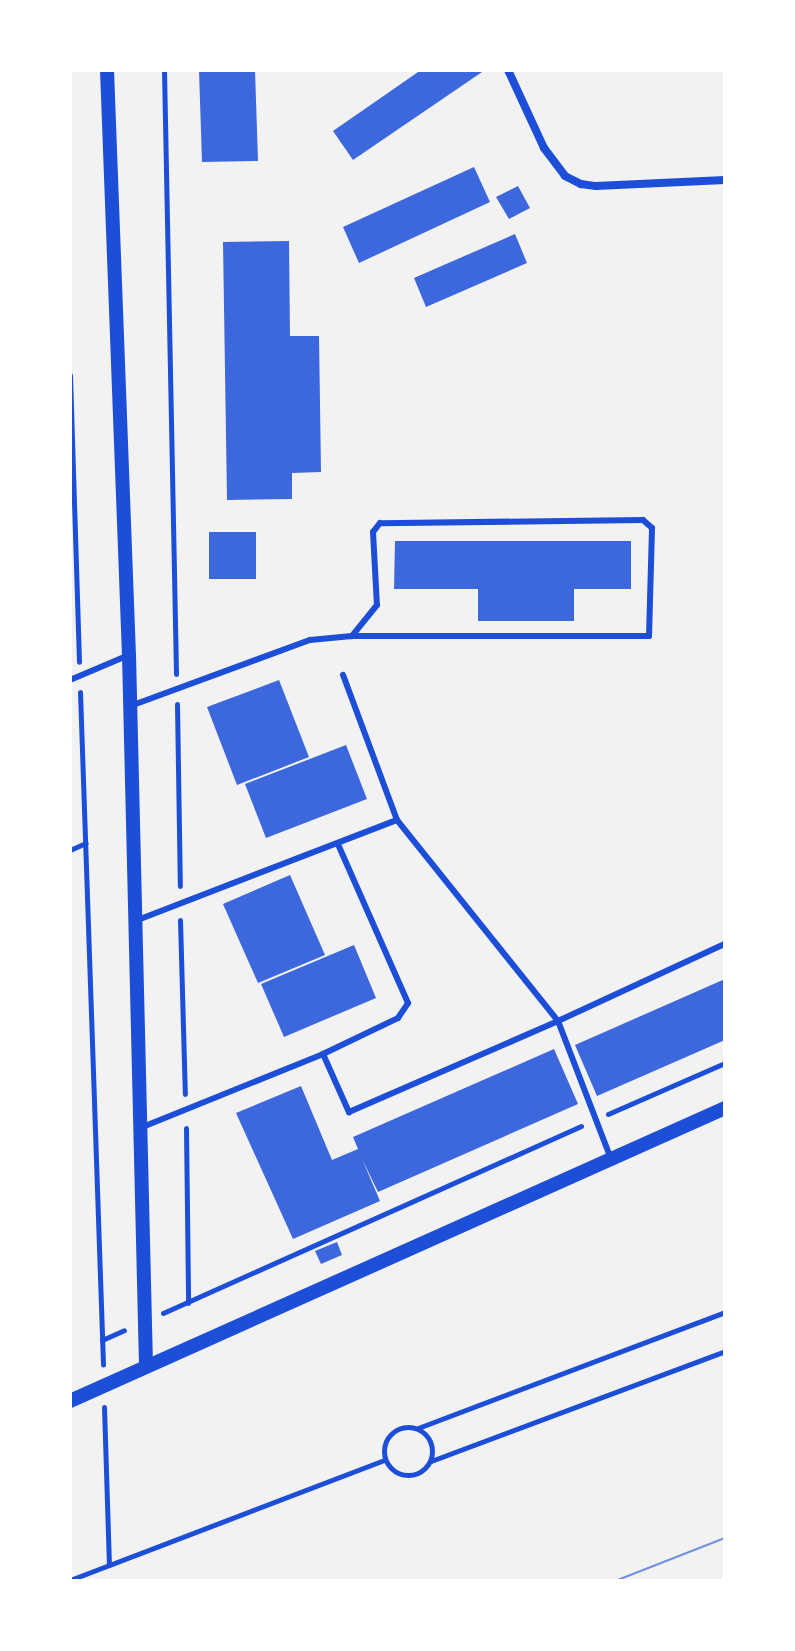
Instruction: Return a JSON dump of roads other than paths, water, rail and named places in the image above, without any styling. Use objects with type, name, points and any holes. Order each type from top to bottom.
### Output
[{"type":"street","points":[[107,70],[129,655],[146,1366]]},
{"type":"street","points":[[508,70],[553,164],[581,184],[725,180]]},
{"type":"street","points":[[70,1401],[725,1108]]},
{"type":"lane","points":[[130,706],[310,640],[352,636],[649,636],[652,528],[643,520],[380,523],[373,532],[377,605],[352,636]]},
{"type":"lane","points":[[70,680],[129,655]]},
{"type":"lane","points":[[343,675],[397,820],[558,1021],[611,1159]]},
{"type":"lane","points":[[135,921],[397,820]]},
{"type":"lane","points":[[138,1129],[323,1054],[398,1018],[408,1003],[338,844]]},
{"type":"lane","points":[[323,1054],[349,1112],[725,944]]},
{"type":"tram line","points":[[615,1581],[725,1538]]}]
